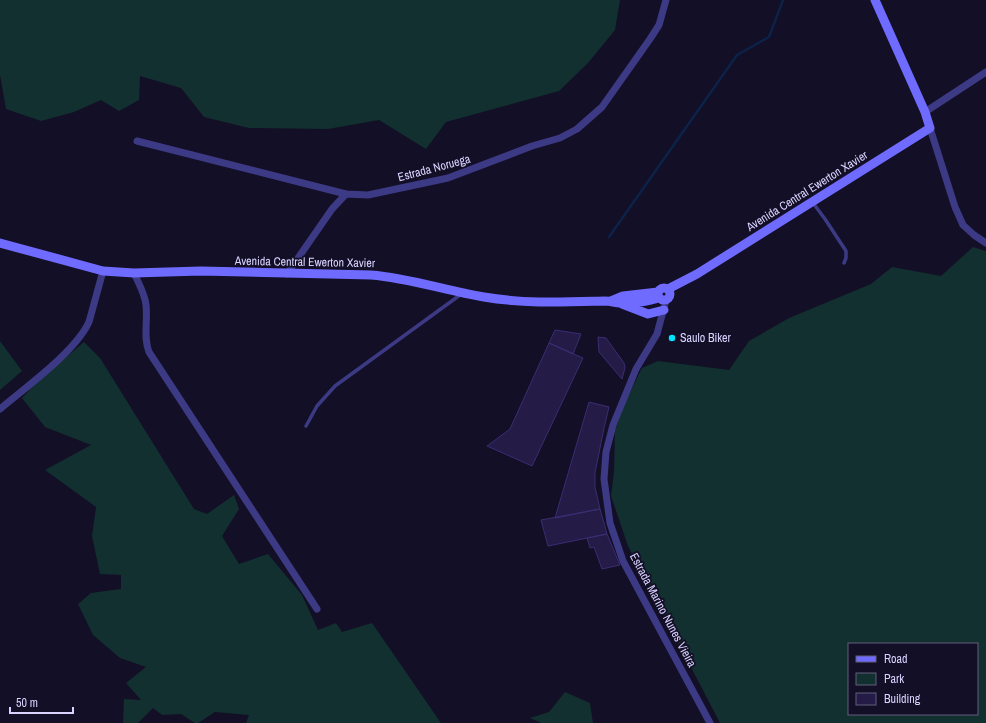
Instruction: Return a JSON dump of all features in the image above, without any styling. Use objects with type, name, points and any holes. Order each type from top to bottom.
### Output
[{"type":"main road","points":[[875,0],[925,112],[930,128]]},
{"type":"main road","name":"Avenida Central Ewerton Xavier","points":[[0,243],[103,271],[134,273],[202,272],[392,276],[494,299],[560,302],[611,301],[622,304],[664,295],[692,281],[698,274],[930,128]]},
{"type":"main road","name":"Avenida Central Ewerton Xavier","points":[[611,301],[623,296],[664,295]]},
{"type":"main road","points":[[622,304],[648,314],[664,310]]},
{"type":"street","name":"Estrada Noruega","points":[[137,141],[346,194],[368,195],[448,178],[532,146],[560,138],[577,128],[602,107],[650,39],[659,25],[666,0]]},
{"type":"street","points":[[925,112],[986,72]]},
{"type":"street","points":[[930,128],[955,207],[963,225],[986,243]]},
{"type":"street","points":[[287,274],[332,209],[346,194]]},
{"type":"street","points":[[0,409],[61,357],[85,330],[103,271]]},
{"type":"street","points":[[134,273],[144,295],[147,306],[146,344],[149,352],[317,610]]},
{"type":"street","name":"Estrada Marino Nunes Vieira","points":[[664,295],[664,310],[657,334],[636,369],[613,425],[606,452],[604,479],[610,523],[623,561],[710,723]]},
{"type":"lane","points":[[812,202],[846,251],[844,263]]},
{"type":"lane","points":[[306,426],[317,406],[335,386],[463,293]]},
{"type":"green space","points":[[0,0],[620,0],[615,30],[588,63],[559,91],[446,122],[426,149],[379,120],[328,129],[249,128],[204,117],[181,88],[140,76],[139,100],[119,111],[101,100],[74,112],[41,121],[6,109],[0,75]]},
{"type":"green space","points":[[973,247],[986,251],[986,723],[720,723],[628,546],[611,496],[614,471],[615,430],[625,402],[642,368],[658,361],[729,370],[749,341],[789,318],[871,284],[892,267],[941,276]]},
{"type":"green space","points":[[0,341],[22,371],[0,390]]},
{"type":"green space","points":[[84,342],[100,358],[194,509],[207,514],[234,495],[239,509],[222,536],[239,564],[268,554],[302,595],[318,630],[336,623],[342,632],[372,623],[441,723],[246,723],[249,715],[215,712],[198,723],[195,723],[181,714],[162,715],[153,708],[138,723],[123,723],[124,699],[141,700],[126,683],[146,667],[120,658],[93,635],[78,604],[91,593],[121,589],[121,575],[100,574],[92,536],[96,507],[45,470],[91,445],[45,427],[22,398],[40,379]]},
{"type":"green space","points":[[565,692],[590,703],[593,723],[541,723],[530,718],[549,712]]},
{"type":"building","points":[[555,330],[581,334],[573,354],[549,343]]},
{"type":"building","points":[[598,337],[606,338],[624,363],[625,368],[622,379],[599,352]]},
{"type":"building","points":[[549,343],[583,358],[532,466],[487,446],[510,429]]},
{"type":"building","points":[[589,402],[609,407],[595,473],[595,487],[600,509],[555,518]]},
{"type":"building","points":[[600,509],[607,534],[548,546],[541,520]]},
{"type":"building","points":[[607,534],[620,565],[602,569],[594,547],[590,548],[587,538]]},
{"type":"waterway","points":[[609,237],[737,55],[769,37],[783,0]]},
{"type":"place","name":"Saulo Biker","points":[[672,338]]}]
